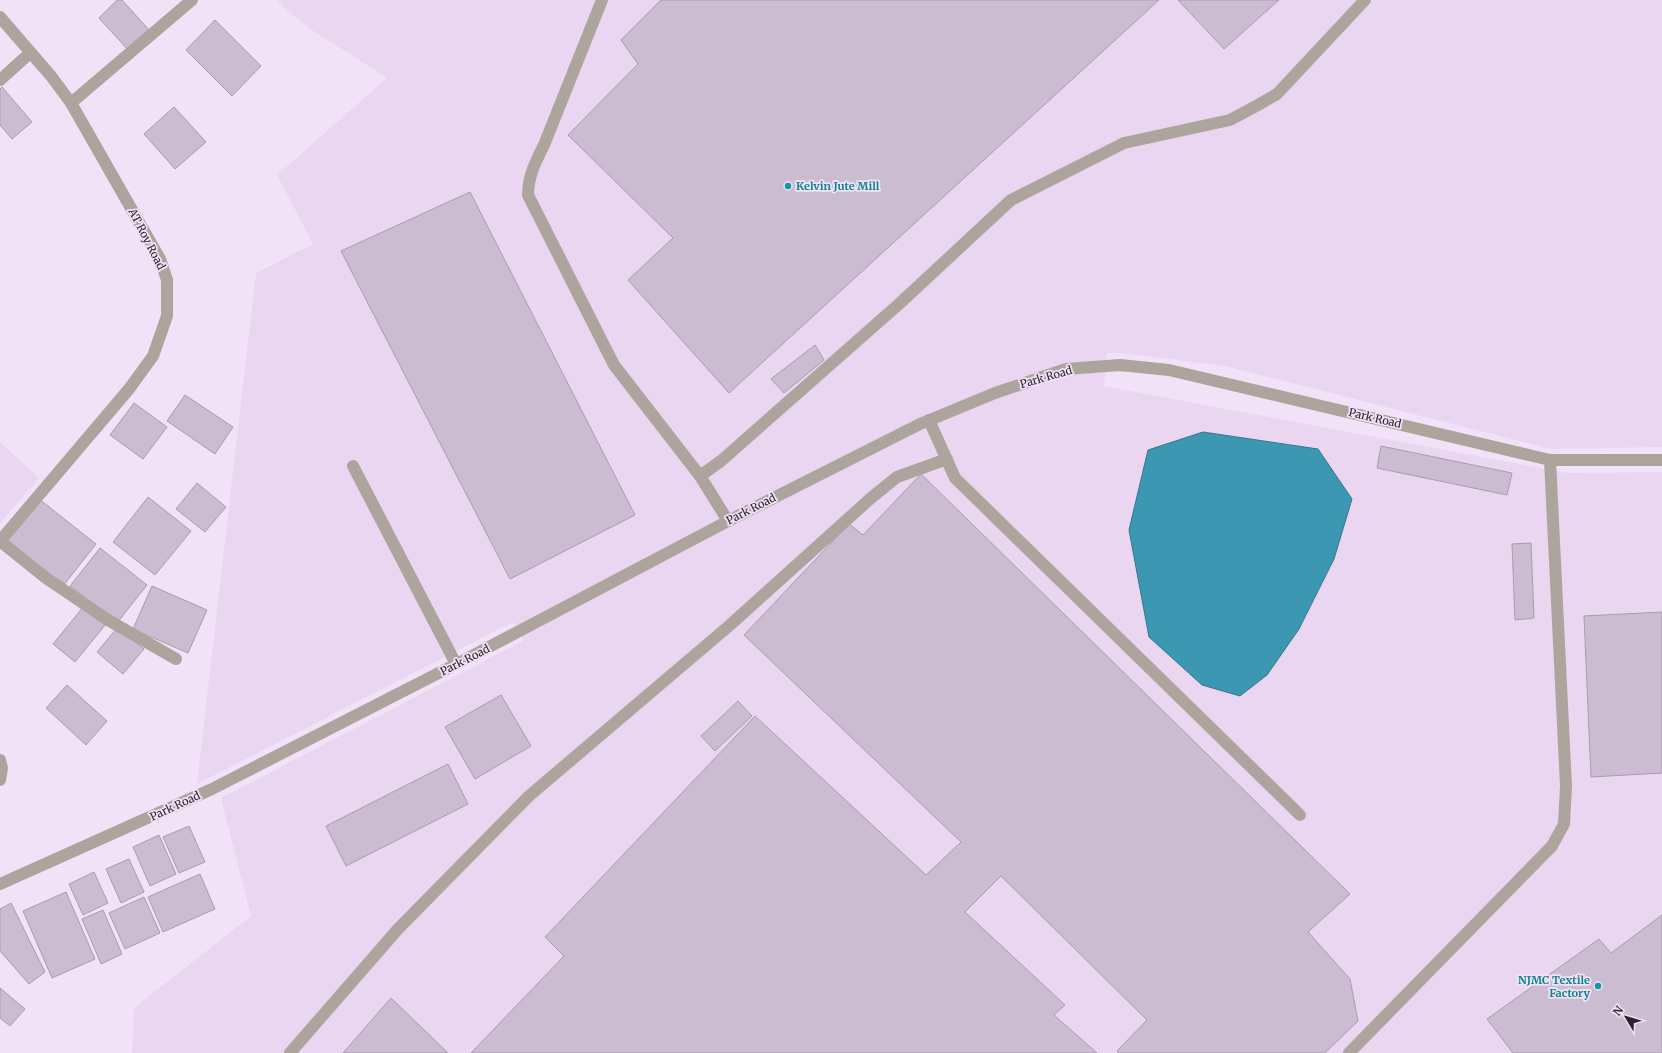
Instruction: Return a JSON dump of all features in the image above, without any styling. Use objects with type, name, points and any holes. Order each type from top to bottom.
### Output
[{"type":"street","points":[[71,103],[192,0]]},
{"type":"street","points":[[602,0],[544,145],[532,168],[528,183],[528,194],[614,365],[700,476],[728,521]]},
{"type":"street","points":[[700,476],[721,461],[893,309],[1011,200],[1124,143],[1230,120],[1258,105],[1277,94],[1365,0]]},
{"type":"street","name":"AT Roy Road","points":[[0,17],[71,103],[160,259],[167,280],[167,316],[153,356],[133,384],[0,541]]},
{"type":"street","points":[[0,80],[30,53]]},
{"type":"street","name":"Park Road","points":[[0,884],[212,789],[456,664],[728,521],[929,420],[994,393],[1066,369],[1120,365],[1170,370],[1550,460],[1662,460]]},
{"type":"street","points":[[929,420],[955,478],[1300,815]]},
{"type":"street","points":[[290,1053],[398,929],[529,796],[730,625],[871,498],[897,477],[946,459]]},
{"type":"street","points":[[1348,1053],[1552,846],[1564,824],[1566,786],[1550,460]]},
{"type":"street","points":[[353,466],[456,664]]},
{"type":"street","points":[[0,541],[46,578],[108,620],[176,660]]},
{"type":"street","points":[[0,760],[2,768],[0,780]]},
{"type":"shaded area","points":[[277,0],[1662,0],[1662,447],[1552,449],[1225,366],[1120,353],[1107,353],[1104,386],[1567,473],[1662,472],[1662,1053],[132,1053],[134,1008],[251,916],[221,798],[523,641],[513,622],[197,784],[256,273],[313,244],[277,175],[387,78],[312,30],[292,15]]},
{"type":"shaded area","points":[[0,442],[39,478],[0,523]]},
{"type":"water","points":[[1203,432],[1318,449],[1352,499],[1334,559],[1299,629],[1267,675],[1240,696],[1202,685],[1149,637],[1129,530],[1148,450]]},
{"type":"building","points":[[117,0],[122,0],[150,31],[129,51],[99,18]]},
{"type":"building","name":"Kelvin Jute Mill","points":[[661,0],[1159,0],[729,393],[628,280],[673,238],[568,135],[638,64],[621,40]]},
{"type":"building","points":[[1178,0],[1279,0],[1224,49]]},
{"type":"building","points":[[215,20],[261,66],[232,96],[186,50]]},
{"type":"building","points":[[2,87],[32,122],[12,139],[0,125],[0,89]]},
{"type":"building","points":[[174,107],[206,142],[175,169],[144,134]]},
{"type":"building","points":[[470,192],[635,515],[510,579],[341,251]]},
{"type":"building","points":[[815,345],[824,360],[784,393],[771,379]]},
{"type":"building","points":[[185,395],[233,427],[215,454],[167,421]]},
{"type":"building","points":[[134,403],[167,427],[143,459],[110,435]]},
{"type":"building","points":[[1381,446],[1512,473],[1507,495],[1377,468]]},
{"type":"building","points":[[921,474],[1350,894],[1308,932],[1350,979],[1358,1021],[1325,1053],[1119,1053],[1117,1051],[1147,1020],[1001,876],[965,912],[1065,1005],[1054,1015],[1097,1053],[471,1053],[564,956],[545,937],[755,716],[926,875],[961,842],[744,635],[849,524],[863,535]]},
{"type":"building","points":[[197,483],[226,507],[205,532],[176,509]]},
{"type":"building","points":[[148,497],[191,531],[155,575],[113,542]]},
{"type":"building","points":[[39,499],[96,544],[63,586],[6,541]]},
{"type":"building","points":[[1531,543],[1534,618],[1515,620],[1512,544]]},
{"type":"building","points":[[100,548],[147,585],[117,623],[70,586]]},
{"type":"building","points":[[152,586],[207,610],[188,653],[133,629]]},
{"type":"building","points":[[84,606],[106,624],[75,662],[53,644]]},
{"type":"building","points":[[1662,612],[1662,773],[1591,777],[1584,616]]},
{"type":"building","points":[[117,628],[144,649],[123,674],[97,652]]},
{"type":"building","points":[[67,685],[107,721],[86,745],[46,708]]},
{"type":"building","points":[[501,695],[531,746],[475,779],[445,727]]},
{"type":"building","points":[[738,701],[752,716],[715,751],[701,736]]},
{"type":"building","points":[[448,764],[468,804],[346,866],[326,826]]},
{"type":"building","points":[[189,826],[205,862],[179,873],[163,837]]},
{"type":"building","points":[[159,835],[176,874],[150,886],[133,847]]},
{"type":"building","points":[[129,859],[144,892],[121,903],[106,869]]},
{"type":"building","points":[[94,872],[108,903],[83,915],[69,884]]},
{"type":"building","points":[[200,874],[215,909],[163,932],[148,897]]},
{"type":"building","points":[[66,892],[95,959],[52,978],[23,911]]},
{"type":"building","points":[[144,897],[160,933],[125,949],[109,913]]},
{"type":"building","points":[[11,903],[45,972],[29,984],[0,951],[0,909]]},
{"type":"building","points":[[103,910],[122,954],[101,964],[82,919]]},
{"type":"building","name":"NJMC Textile Factory","points":[[1662,915],[1662,1053],[1513,1053],[1487,1019],[1599,939],[1611,953]]},
{"type":"building","points":[[0,988],[25,1009],[10,1026],[0,1018]]},
{"type":"building","points":[[391,998],[448,1053],[343,1053]]},
{"type":"place","name":"Kelvin Jute Mill","points":[[788,186]]},
{"type":"place","name":"NJMC Textile Factory","points":[[1598,986]]}]
